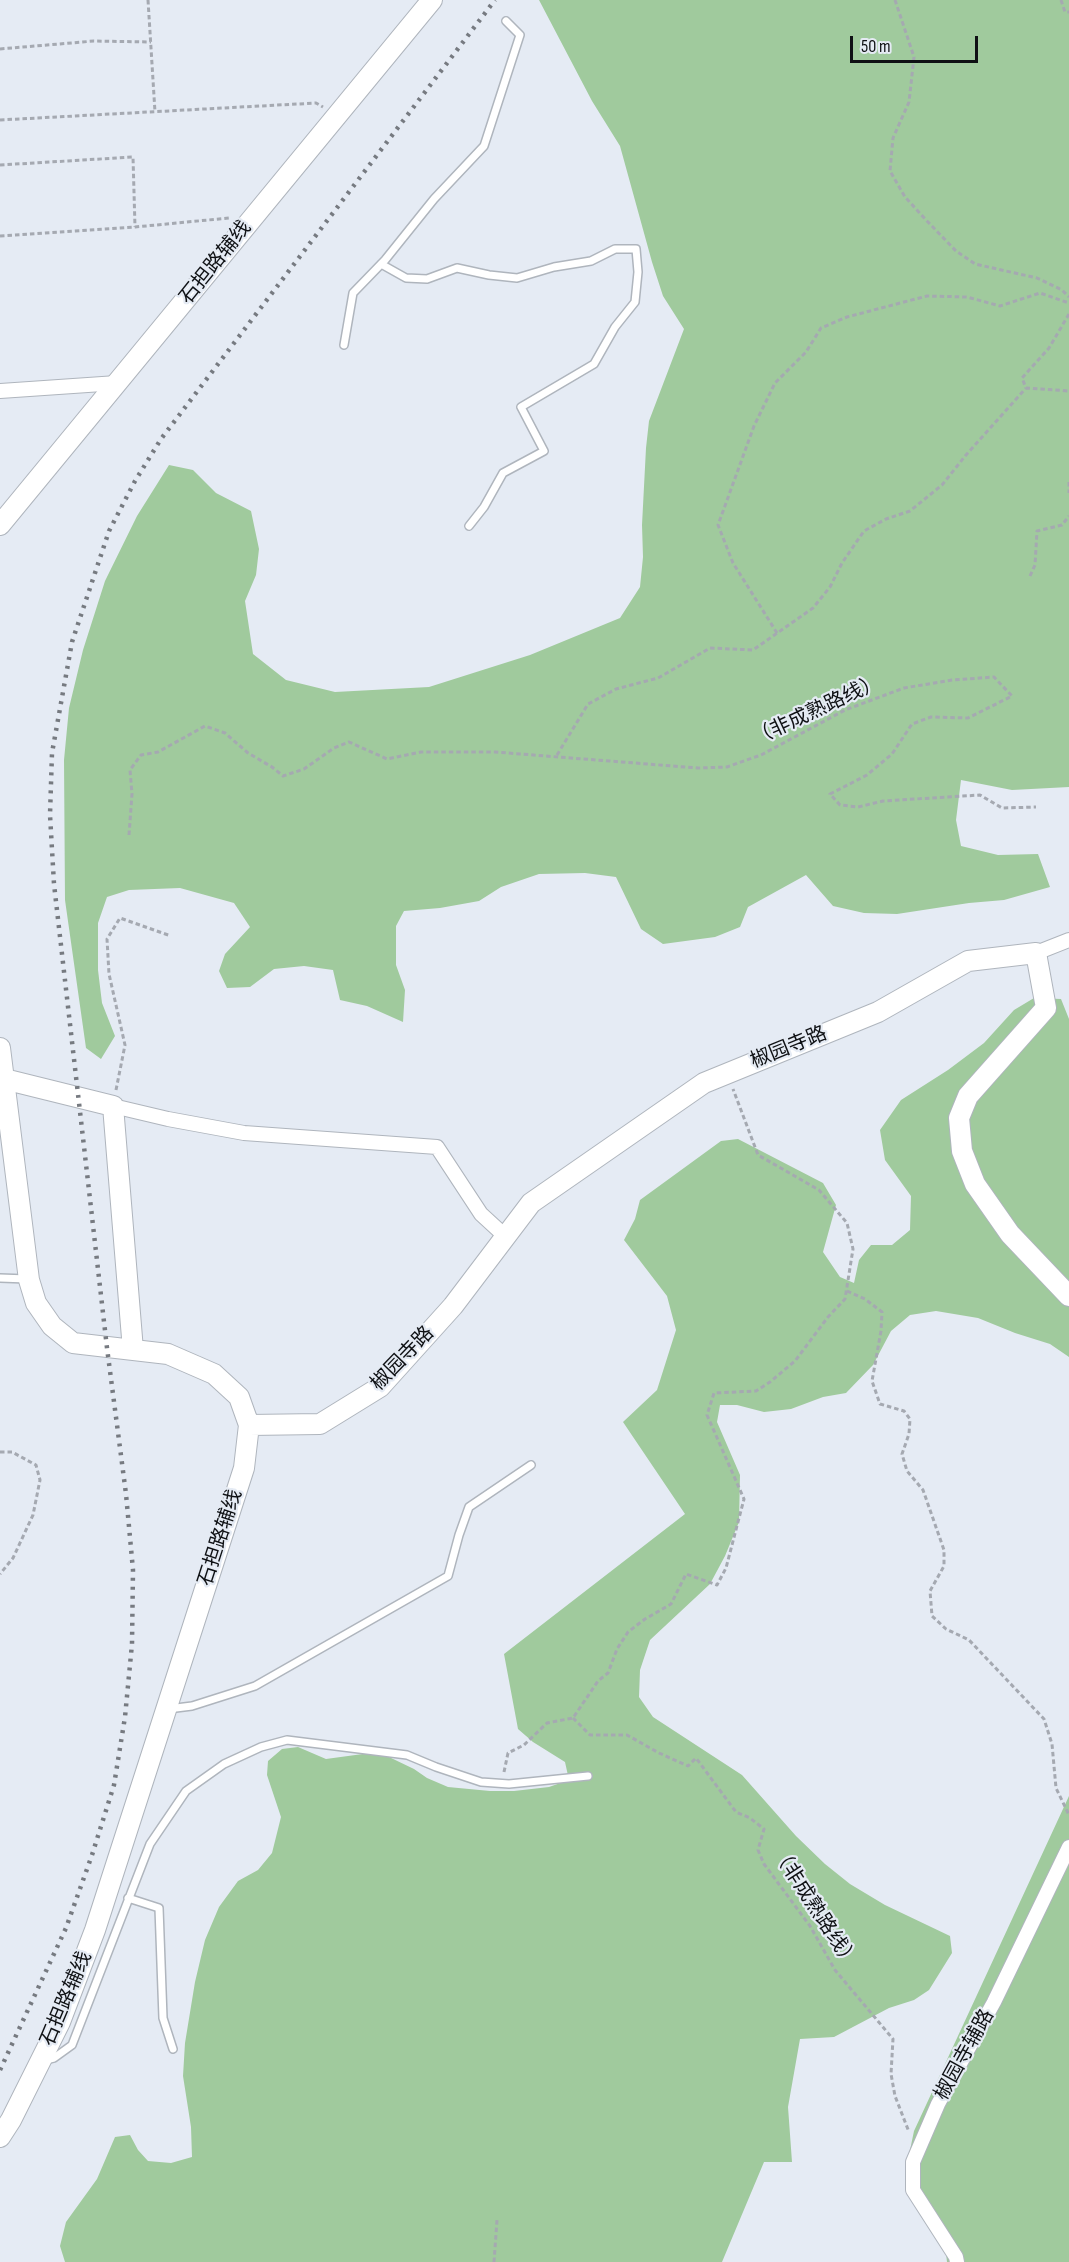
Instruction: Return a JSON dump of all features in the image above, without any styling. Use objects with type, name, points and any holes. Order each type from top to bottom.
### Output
[{"type":"main road","name":"石担路辅线","points":[[0,525],[432,0]]},
{"type":"main road","points":[[1036,953],[1046,1008],[968,1096],[959,1119],[962,1151],[975,1184],[1010,1234],[1069,1296]]},
{"type":"main road","name":"椒园寺路","points":[[249,1425],[320,1424],[380,1387],[453,1306],[531,1203],[704,1083],[878,1012],[968,961],[1036,953]]},
{"type":"main road","name":"石担路辅线","points":[[0,1048],[29,1280],[36,1303],[52,1326],[73,1343],[168,1354],[214,1374],[239,1396],[249,1425],[244,1468],[95,1930],[60,2022],[11,2120],[0,2137]]},
{"type":"main road","points":[[4,1079],[113,1106],[133,1350]]},
{"type":"street","points":[[0,391],[117,383]]},
{"type":"street","points":[[1036,953],[1069,940]]},
{"type":"street","points":[[113,1106],[244,1133],[437,1147],[481,1214],[506,1237]]},
{"type":"street","name":"椒园寺辅路","points":[[957,2262],[913,2190],[913,2162],[938,2104],[994,2002],[1069,1847]]},
{"type":"lane","points":[[344,345],[353,293],[381,264],[434,199],[484,146],[520,34],[507,21]]},
{"type":"lane","points":[[381,264],[406,278],[427,279],[457,268],[517,278],[554,267],[591,261],[615,249],[636,249],[638,272],[634,302],[615,327],[594,364],[521,407],[544,451],[503,473],[484,507],[469,526]]},
{"type":"lane","points":[[0,1278],[29,1280]]},
{"type":"lane","points":[[166,1710],[192,1706],[255,1686],[448,1576],[469,1507],[531,1465]]},
{"type":"lane","points":[[40,2062],[54,2058],[72,2045],[150,1844],[186,1791],[224,1764],[261,1747],[287,1740],[407,1755],[482,1782],[501,1783],[588,1776]]},
{"type":"lane","points":[[128,1898],[159,1908],[163,2018],[173,2049]]},
{"type":"path","points":[[148,0],[154,112]]},
{"type":"path","points":[[895,0],[914,57],[909,102],[893,138],[890,171],[905,197],[956,251],[975,264],[1037,278],[1062,290],[1069,297]]},
{"type":"path","points":[[1061,0],[1065,12],[1069,12]]},
{"type":"path","points":[[0,49],[94,41],[151,42]]},
{"type":"path","points":[[0,120],[316,103],[337,115]]},
{"type":"path","points":[[0,165],[133,157],[135,227]]},
{"type":"path","points":[[0,236],[135,227],[255,215]]},
{"type":"path","points":[[777,633],[733,563],[718,525],[754,426],[775,383],[806,352],[821,328],[847,317],[927,296],[967,297],[1000,306],[1040,293],[1069,303]]},
{"type":"path","points":[[1026,388],[1022,378],[1049,348],[1069,314]]},
{"type":"path","points":[[557,755],[588,704],[616,689],[658,678],[710,648],[753,650],[813,608],[830,587],[842,563],[864,531],[886,519],[910,511],[942,485],[1026,388]]},
{"type":"path","points":[[1026,388],[1069,390]]},
{"type":"path","points":[[1069,482],[1069,494]]},
{"type":"path","points":[[1030,576],[1035,565],[1037,531],[1062,525],[1069,516]]},
{"type":"path","name":"（非成熟路线）","points":[[129,836],[132,794],[130,770],[141,755],[158,752],[205,726],[225,733],[248,753],[283,776],[304,769],[334,748],[349,742],[387,759],[421,752],[457,751],[557,755],[600,761],[698,768],[727,767],[771,750],[845,710],[904,688],[952,680],[994,677],[1012,696],[968,718],[931,717],[912,724],[892,754],[867,775],[830,794],[840,805],[858,807],[883,801],[980,795],[1002,808],[1036,807]]},
{"type":"path","points":[[113,1106],[125,1045],[109,974],[107,939],[120,918],[171,936]]},
{"type":"path","points":[[501,1783],[508,1753],[524,1745],[547,1723],[573,1718],[598,1681],[608,1673],[617,1649],[628,1632],[671,1604],[686,1574],[717,1585],[726,1568],[744,1499],[707,1415],[714,1394],[756,1390],[770,1382],[795,1360],[845,1299],[853,1249],[847,1223],[819,1190],[758,1155],[728,1073]]},
{"type":"path","points":[[846,1291],[865,1299],[882,1312],[872,1381],[880,1404],[904,1411],[910,1419],[909,1434],[902,1454],[907,1471],[923,1490],[944,1550],[944,1566],[930,1591],[932,1616],[946,1629],[969,1640],[1044,1719],[1052,1744],[1056,1788],[1069,1815]]},
{"type":"path","points":[[0,1452],[12,1452],[36,1465],[39,1480],[33,1515],[13,1558],[0,1574]]},
{"type":"path","name":"（非成熟路线）","points":[[573,1718],[590,1735],[627,1735],[688,1766],[696,1758],[736,1812],[750,1818],[764,1829],[758,1850],[764,1864],[810,1926],[835,1970],[893,2039],[891,2074],[895,2096],[906,2127],[918,2150]]},
{"type":"path","points":[[494,2262],[497,2220]]},
{"type":"green space","points":[[539,0],[1069,0],[1069,787],[1012,790],[961,780],[956,820],[961,846],[998,855],[1038,854],[1050,887],[1004,900],[897,914],[864,913],[833,906],[806,875],[748,907],[740,927],[715,937],[663,944],[641,929],[616,877],[585,873],[539,874],[501,887],[479,901],[404,911],[396,926],[396,965],[405,990],[403,1022],[367,1006],[340,1000],[333,970],[304,966],[274,969],[250,987],[227,988],[219,971],[225,954],[250,927],[234,903],[180,888],[129,890],[107,897],[98,923],[98,970],[102,1003],[115,1036],[101,1059],[86,1048],[65,900],[64,760],[69,708],[83,650],[105,581],[137,516],[169,465],[193,470],[216,493],[251,511],[259,549],[256,575],[245,601],[253,654],[286,680],[335,692],[429,687],[530,655],[620,618],[640,587],[649,421],[684,329],[663,296],[620,146],[592,101]]},
{"type":"green space","points":[[1034,998],[1061,999],[1069,1019],[1069,1357],[1050,1344],[978,1318],[936,1311],[910,1315],[891,1331],[873,1365],[846,1393],[823,1397],[791,1409],[764,1412],[737,1405],[720,1405],[717,1422],[740,1475],[739,1522],[710,1584],[650,1640],[640,1670],[639,1697],[653,1717],[742,1775],[796,1836],[850,1884],[885,1905],[950,1936],[952,1953],[929,1990],[914,2000],[889,2008],[834,2037],[800,2039],[788,2107],[792,2162],[764,2162],[722,2262],[65,2262],[60,2246],[66,2222],[97,2179],[115,2137],[130,2135],[138,2150],[148,2161],[171,2163],[192,2157],[191,2127],[183,2076],[185,2043],[195,1982],[205,1940],[219,1907],[238,1881],[258,1870],[272,1853],[281,1817],[267,1775],[268,1761],[282,1749],[298,1747],[326,1759],[370,1753],[389,1757],[448,1787],[490,1791],[549,1787],[569,1780],[565,1762],[533,1742],[518,1729],[504,1654],[685,1514],[623,1422],[657,1390],[676,1330],[667,1296],[624,1240],[635,1219],[640,1200],[721,1141],[738,1139],[823,1183],[836,1205],[823,1252],[840,1277],[854,1283],[859,1260],[871,1245],[892,1245],[910,1230],[911,1196],[885,1160],[880,1130],[901,1100],[948,1070],[984,1043],[1014,1010]]},
{"type":"green space","points":[[1069,1796],[1069,2262],[947,2262],[946,2253],[922,2204],[909,2155],[914,2131]]},
{"type":"railway","points":[[0,2070],[66,1928],[114,1785],[125,1717],[132,1644],[133,1570],[126,1494],[54,884],[50,815],[52,753],[72,642],[109,531],[135,481],[161,439],[495,0]]}]
